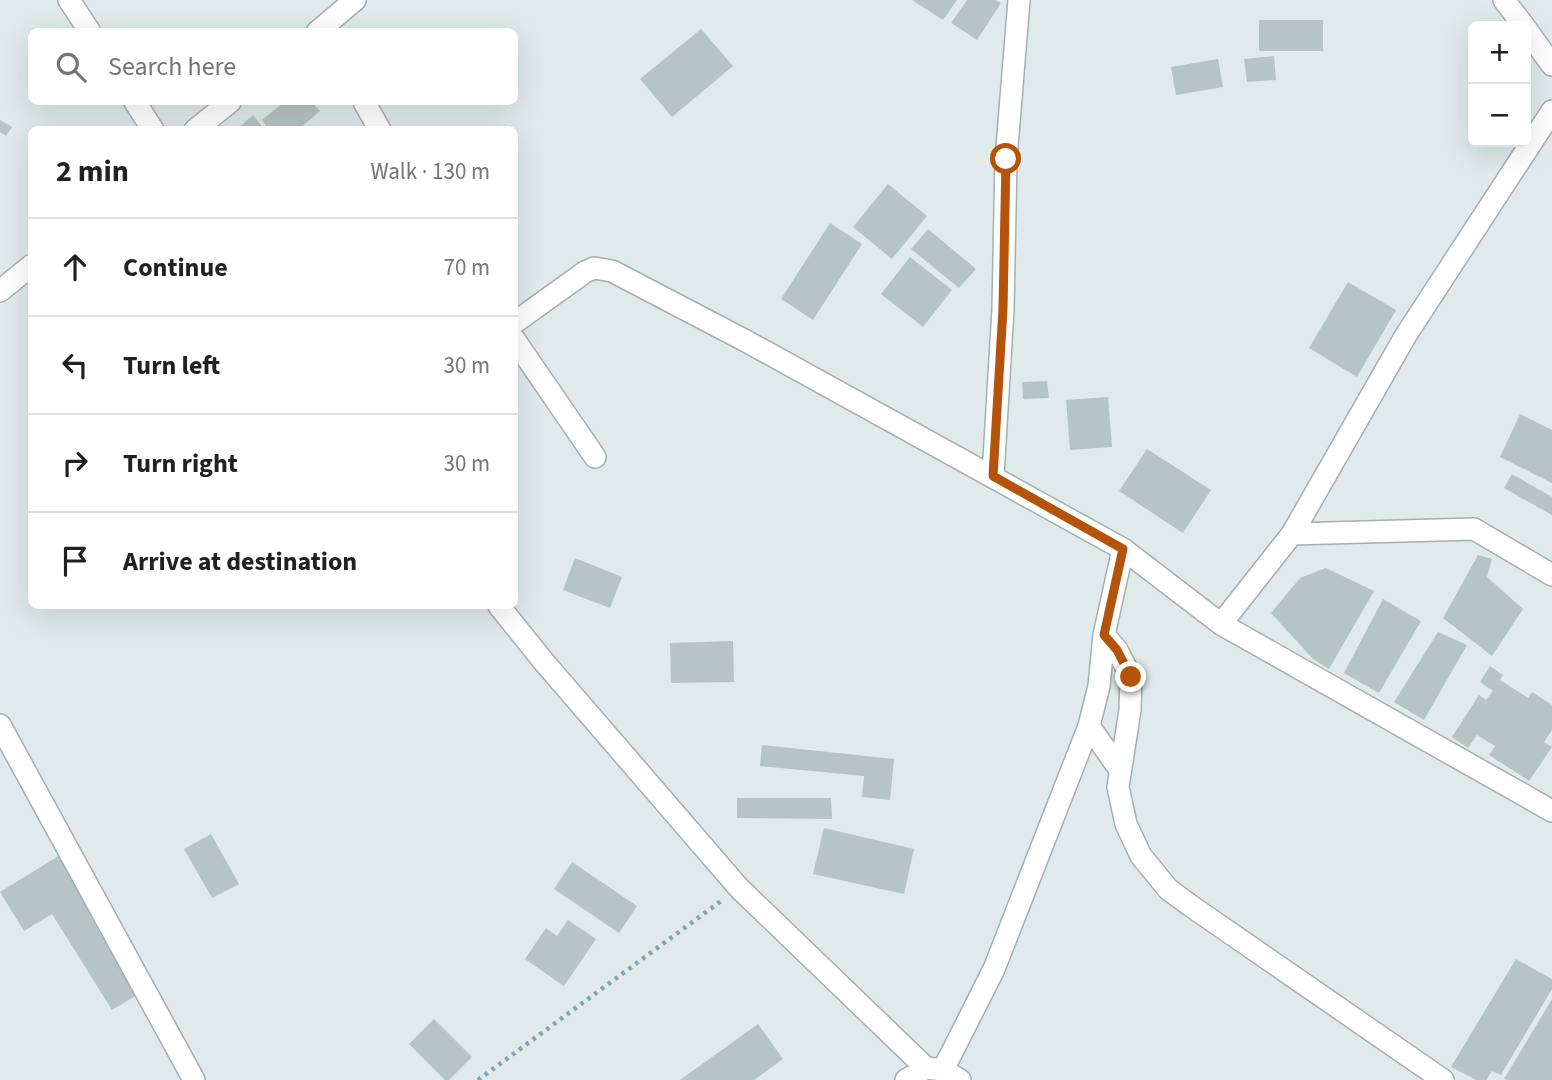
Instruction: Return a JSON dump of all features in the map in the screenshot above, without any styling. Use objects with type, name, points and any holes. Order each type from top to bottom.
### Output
[{"type":"street","points":[[69,0],[87,28]]},
{"type":"street","points":[[323,28],[355,0]]},
{"type":"street","points":[[993,476],[1003,309],[1006,159],[1019,0]]},
{"type":"street","points":[[1504,0],[1520,21]]},
{"type":"street","points":[[1531,36],[1552,65]]},
{"type":"street","points":[[137,105],[150,126]]},
{"type":"street","points":[[200,126],[226,105]]},
{"type":"street","points":[[365,105],[378,126]]},
{"type":"street","points":[[1221,624],[1292,534],[1406,335],[1552,111]]},
{"type":"street","points":[[0,291],[28,268]]},
{"type":"street","points":[[518,320],[585,272],[594,268],[612,271],[746,341],[1123,549],[1221,624],[1552,811]]},
{"type":"street","points":[[518,345],[595,457]]},
{"type":"street","points":[[1292,534],[1474,528],[1552,575]]},
{"type":"street","points":[[943,1073],[994,969],[1089,726],[1099,685],[1104,635],[1123,549]]},
{"type":"street","points":[[501,609],[739,888],[943,1073]]},
{"type":"street","points":[[1104,635],[1117,650],[1131,677],[1118,787],[1126,824],[1141,856],[1168,888],[1443,1080]]},
{"type":"street","points":[[0,725],[194,1080]]},
{"type":"street","points":[[1089,726],[1120,770]]},
{"type":"street","points":[[906,1080],[943,1073]]},
{"type":"path","points":[[478,1080],[739,888]]},
{"type":"building","points":[[912,0],[957,0],[943,20]]},
{"type":"building","points":[[967,0],[996,0],[1001,3],[977,40],[951,23]]},
{"type":"building","points":[[1259,20],[1323,20],[1323,51],[1259,51]]},
{"type":"building","points":[[701,29],[733,66],[672,117],[640,79]]},
{"type":"building","points":[[1274,56],[1276,80],[1247,82],[1244,59]]},
{"type":"building","points":[[1218,59],[1223,87],[1176,95],[1171,67]]},
{"type":"building","points":[[280,105],[315,105],[320,111],[303,126],[266,126],[262,120]]},
{"type":"building","points":[[253,115],[262,126],[241,126]]},
{"type":"building","points":[[0,120],[12,127],[6,136],[0,132]]},
{"type":"building","points":[[888,184],[927,216],[892,259],[853,227]]},
{"type":"building","points":[[830,223],[862,244],[813,320],[781,299]]},
{"type":"building","points":[[928,229],[976,269],[959,288],[911,249]]},
{"type":"building","points":[[910,257],[952,290],[923,327],[881,294]]},
{"type":"building","points":[[1348,282],[1396,310],[1357,377],[1309,348]]},
{"type":"building","points":[[1047,381],[1049,398],[1023,399],[1022,382]]},
{"type":"building","points":[[1108,397],[1112,447],[1070,450],[1066,400]]},
{"type":"building","points":[[1520,414],[1552,430],[1552,483],[1500,457]]},
{"type":"building","points":[[1147,449],[1211,490],[1183,533],[1119,491]]},
{"type":"building","points":[[1512,474],[1552,497],[1552,515],[1504,488]]},
{"type":"building","points":[[1478,555],[1492,559],[1487,577],[1523,609],[1492,656],[1443,618]]},
{"type":"building","points":[[575,558],[622,577],[610,608],[563,590]]},
{"type":"building","points":[[1326,568],[1374,591],[1329,669],[1313,659],[1271,613],[1300,578]]},
{"type":"building","points":[[1383,599],[1421,621],[1379,693],[1344,673]]},
{"type":"building","points":[[1438,632],[1467,645],[1424,720],[1394,702]]},
{"type":"building","points":[[733,641],[734,682],[671,683],[670,643]]},
{"type":"building","points":[[1490,666],[1503,675],[1500,680],[1528,698],[1532,692],[1552,705],[1552,730],[1544,742],[1552,747],[1529,781],[1489,755],[1495,746],[1477,735],[1468,748],[1452,737],[1479,695],[1486,700],[1493,691],[1480,682]]},
{"type":"building","points":[[762,745],[894,759],[890,800],[862,797],[864,776],[760,766]]},
{"type":"building","points":[[737,798],[831,798],[832,819],[737,818]]},
{"type":"building","points":[[824,828],[914,849],[904,894],[813,874]]},
{"type":"building","points":[[211,834],[239,884],[212,898],[184,849]]},
{"type":"building","points":[[68,850],[152,986],[112,1010],[52,914],[24,931],[0,892]]},
{"type":"building","points":[[572,862],[637,906],[619,933],[554,889]]},
{"type":"building","points":[[568,920],[596,939],[564,986],[525,959],[546,928],[557,936]]},
{"type":"building","points":[[1516,959],[1552,979],[1552,989],[1501,1075],[1492,1071],[1486,1080],[1476,1080],[1451,1067]]},
{"type":"building","points":[[1552,999],[1552,1080],[1504,1079]]},
{"type":"building","points":[[434,1019],[472,1057],[449,1080],[445,1080],[409,1044]]},
{"type":"building","points":[[758,1024],[783,1059],[754,1080],[680,1080]]},
{"type":"route","points":[[1006,159],[1003,309],[993,476],[1123,549],[1104,635],[1117,650],[1131,677]]}]
